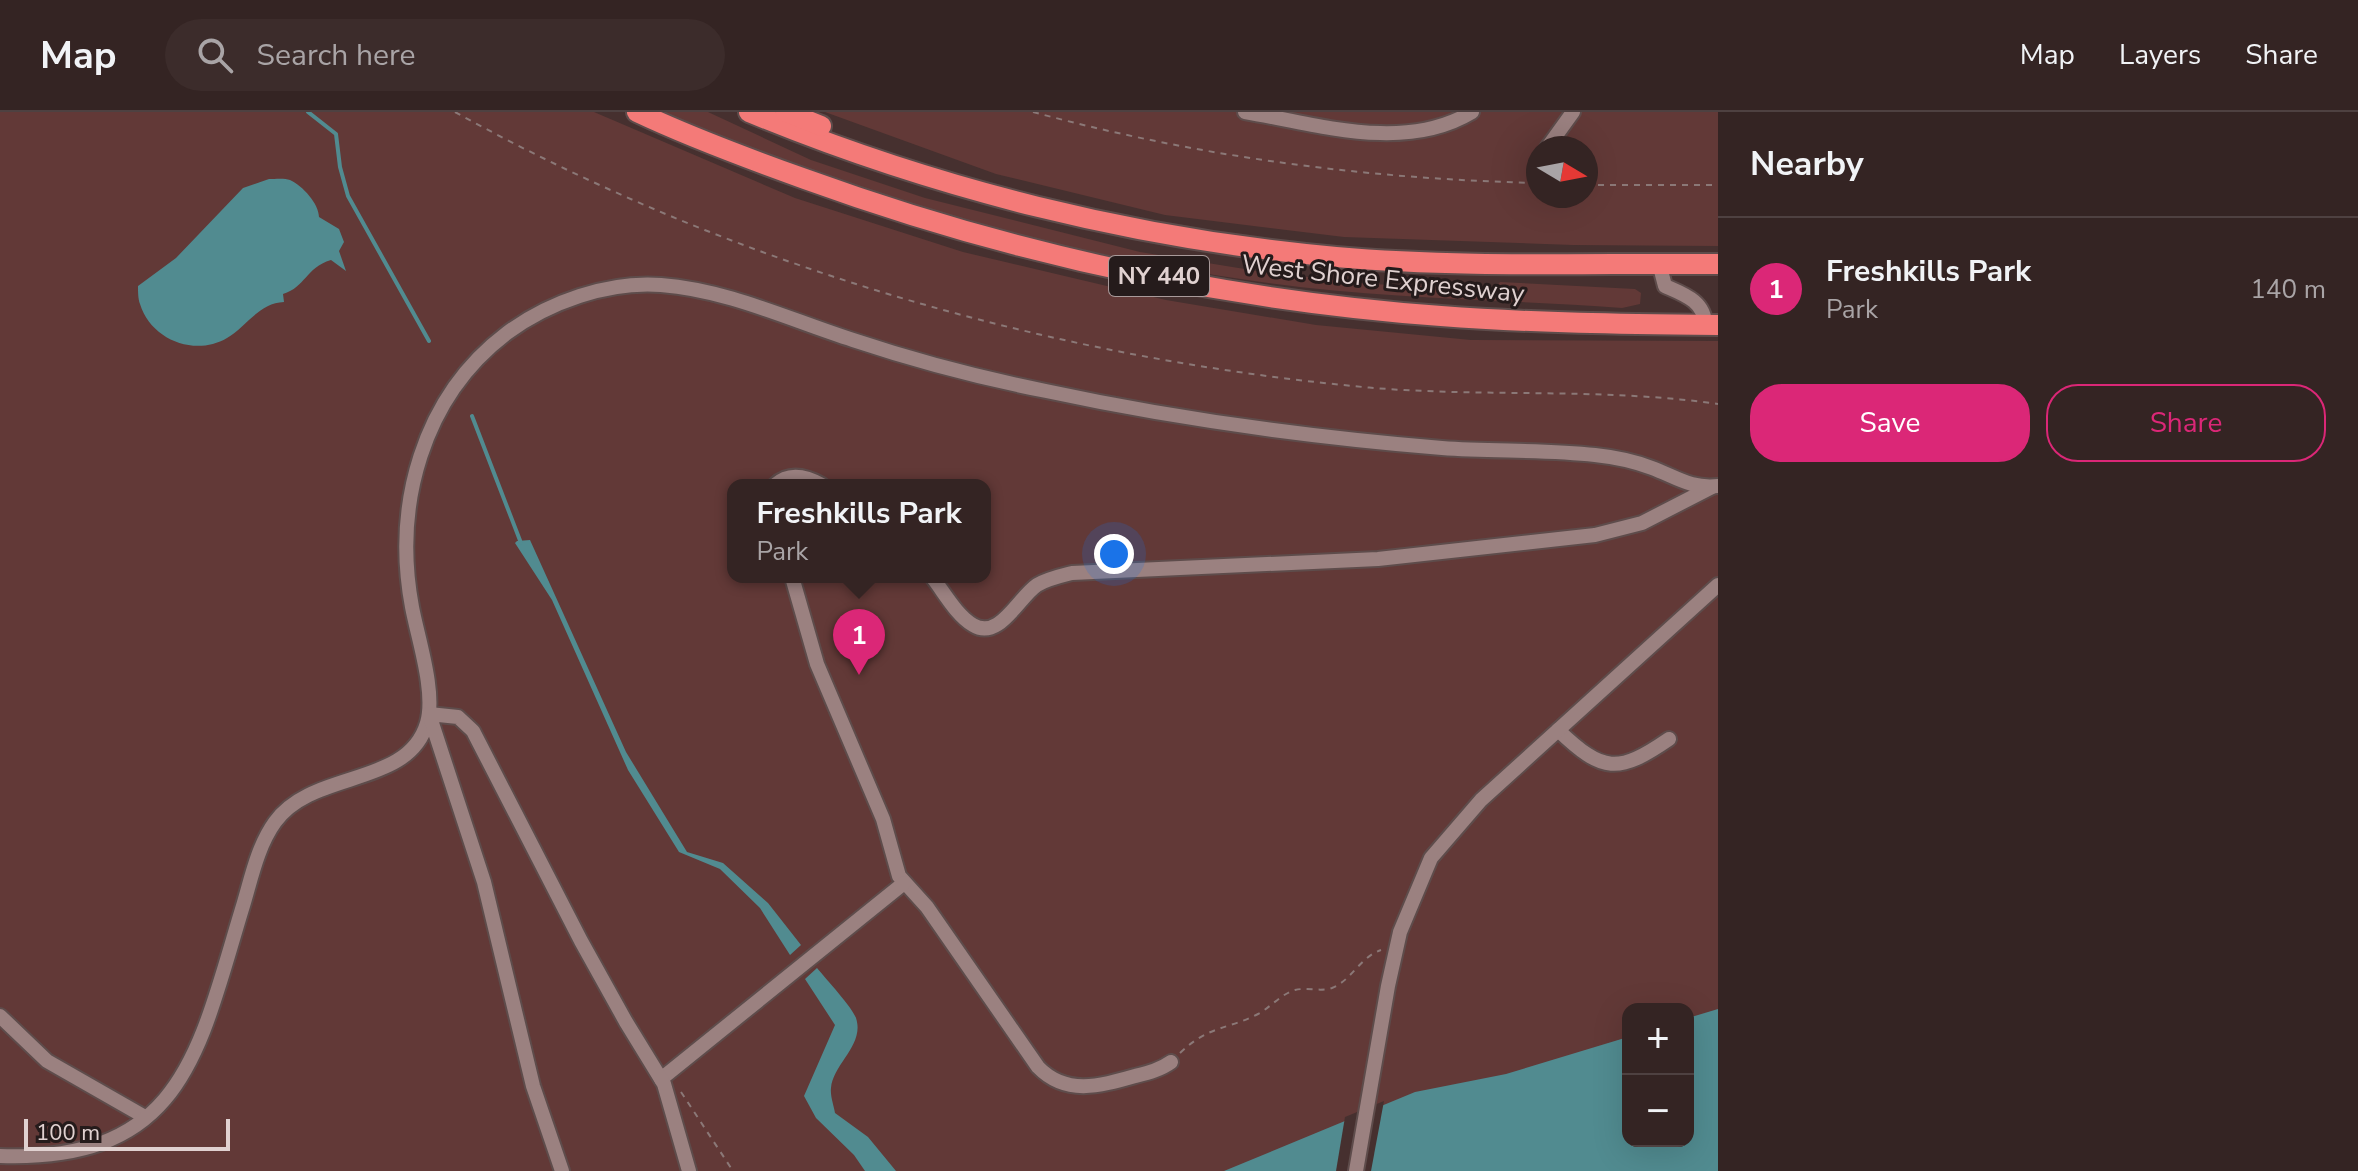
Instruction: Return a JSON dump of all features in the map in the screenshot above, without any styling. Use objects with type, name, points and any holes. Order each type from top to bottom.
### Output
[{"type":"highway","name":"West Shore Expressway","points":[[637,112],[771,167],[957,229],[1099,264],[1208,286],[1438,316],[1541,322],[1711,325]]},
{"type":"highway","name":"West Shore Expressway","points":[[749,112],[888,164],[1116,225],[1335,257],[1435,262],[1718,264]]},
{"type":"highway","points":[[786,112],[1000,196]]},
{"type":"lane","points":[[1245,112],[1383,134],[1427,129],[1472,112]]},
{"type":"lane","points":[[1556,136],[1573,112]]},
{"type":"lane","points":[[1659,263],[1665,286],[1690,297],[1711,325]]},
{"type":"lane","points":[[562,1171],[533,1086],[484,882],[429,714],[410,600],[406,549],[414,478],[433,421],[449,394],[470,369],[509,331],[560,304],[632,284],[670,286],[712,293],[891,352],[1049,392],[1277,430],[1444,448],[1593,454],[1634,462],[1658,470],[1678,482],[1715,487]]},
{"type":"lane","points":[[783,479],[795,476],[804,479]]},
{"type":"lane","points":[[937,583],[965,619],[978,628],[987,628],[1001,623],[1037,585],[1072,573],[1378,559],[1595,535],[1642,523],[1715,487]]},
{"type":"lane","points":[[794,583],[817,664],[883,819],[899,876],[927,907],[1009,1028],[1046,1075],[1063,1084],[1090,1088],[1158,1069],[1171,1062]]},
{"type":"lane","points":[[1356,1171],[1397,948],[1416,890],[1431,858],[1481,800],[1718,585]]},
{"type":"lane","points":[[429,714],[458,717],[473,731],[581,941],[661,1079],[689,1171]]},
{"type":"lane","points":[[0,1156],[45,1155],[90,1148],[120,1137],[179,1084],[194,1056],[213,1006],[257,859],[273,825],[293,804],[312,791],[376,771],[399,760],[419,739],[429,714]]},
{"type":"lane","points":[[1558,730],[1592,760],[1614,765],[1639,760],[1669,739]]},
{"type":"lane","points":[[661,1079],[904,883]]},
{"type":"lane","points":[[0,1016],[47,1061],[145,1117]]},
{"type":"path","points":[[455,112],[502,138],[750,249],[864,287],[977,319],[1230,370],[1363,387],[1492,395],[1670,397],[1718,404]]},
{"type":"path","points":[[1033,112],[1191,150],[1304,167],[1418,178],[1526,182]]},
{"type":"path","points":[[1598,185],[1718,185]]},
{"type":"path","points":[[1171,1062],[1205,1033],[1256,1015],[1290,991],[1330,989],[1349,976],[1368,955],[1397,948]]},
{"type":"path","points":[[661,1079],[673,1083],[683,1095],[733,1171]]},
{"type":"shaded area","points":[[0,112],[594,112],[795,198],[963,252],[1166,300],[1316,325],[1471,340],[1718,341],[1718,1171],[0,1171]]},
{"type":"shaded area","points":[[663,112],[708,112],[811,160],[925,198],[1140,252],[1263,272],[1370,284],[1494,289],[1500,282],[1635,289],[1641,293],[1640,304],[1622,308],[1346,292],[1254,281],[1126,259],[999,230],[874,194],[752,151]]},
{"type":"shaded area","points":[[825,112],[1718,112],[1718,246],[1573,245],[1344,237],[1165,215],[996,174]]},
{"type":"water","points":[[269,179],[285,179],[295,183],[313,201],[319,217],[339,229],[344,242],[339,251],[346,271],[331,260],[322,263],[297,287],[283,294],[284,302],[267,306],[227,338],[215,343],[188,345],[164,336],[146,317],[139,302],[138,286],[176,258],[243,188]]},
{"type":"water","points":[[530,540],[626,752],[687,852],[723,863],[768,903],[801,945],[790,955],[760,908],[720,869],[679,852],[628,770],[552,600],[515,543]]},
{"type":"water","points":[[817,968],[849,1007],[858,1028],[853,1046],[833,1079],[831,1091],[835,1113],[868,1137],[896,1171],[865,1171],[854,1155],[816,1118],[804,1096],[835,1025],[805,979]]},
{"type":"water","points":[[1718,1009],[1718,1171],[1224,1171],[1415,1092],[1506,1074],[1622,1039],[1622,1147],[1694,1147],[1694,1016]]},
{"type":"pier","points":[[1384,1101],[1371,1171],[1336,1171],[1345,1117]]},
{"type":"waterway","points":[[308,112],[336,134],[348,196],[429,341]]},
{"type":"waterway","points":[[472,416],[521,543]]},
{"type":"place","name":"Freshkills Park","points":[[859,675]]}]
